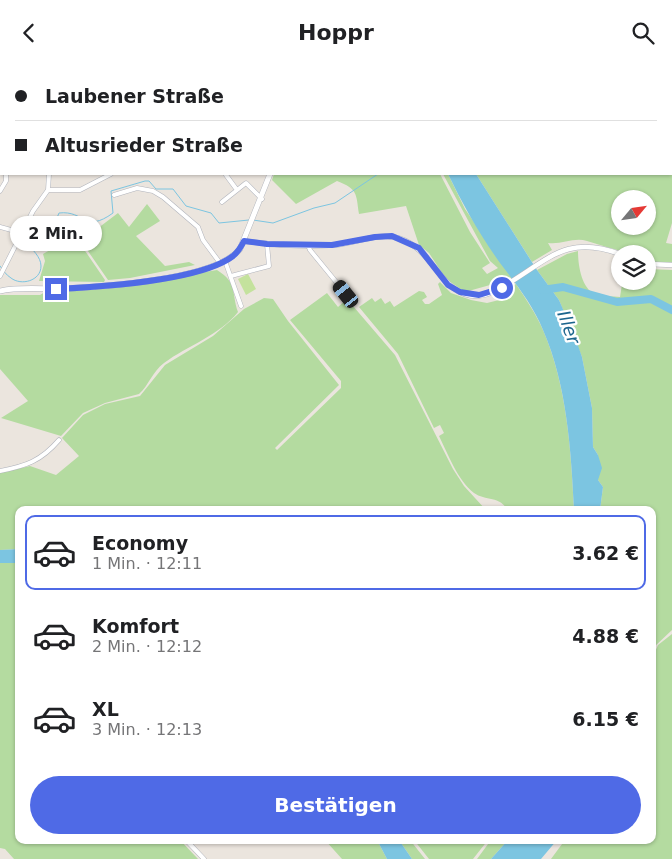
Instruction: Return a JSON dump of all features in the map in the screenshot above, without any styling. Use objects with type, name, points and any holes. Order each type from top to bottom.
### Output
[{"type":"main road","points":[[0,291],[131,283],[183,274],[223,262],[236,254],[244,241],[262,199],[270,175]]},
{"type":"street","points":[[0,191],[6,181],[6,175]]},
{"type":"street","points":[[0,276],[33,211],[48,190],[50,175]]},
{"type":"street","points":[[48,190],[80,190],[109,175]]},
{"type":"street","points":[[226,175],[237,190]]},
{"type":"street","points":[[222,202],[246,183],[262,199]]},
{"type":"street","points":[[114,195],[137,189],[154,191],[198,227],[203,240],[223,262],[231,276],[241,306]]},
{"type":"street","points":[[0,227],[22,233]]},
{"type":"street","points":[[244,241],[267,244],[332,245],[375,237],[392,236],[419,248],[448,285],[460,292],[472,295],[487,294],[565,249],[579,246],[598,247],[611,251]]},
{"type":"street","points":[[231,276],[269,266],[267,244]]},
{"type":"street","points":[[308,245],[346,294]]},
{"type":"street","points":[[656,264],[672,265]]},
{"type":"street","points":[[0,471],[14,470],[30,464],[50,450],[58,440]]},
{"type":"street","points":[[190,844],[204,859]]},
{"type":"green space","points":[[274,175],[441,175],[470,232],[490,263],[482,268],[487,274],[498,268],[490,261],[444,175],[448,175],[465,209],[512,277],[503,282],[497,278],[490,285],[465,292],[446,279],[429,253],[419,245],[406,206],[359,214],[355,193],[349,187],[337,181],[296,204],[272,180]]},
{"type":"green space","points":[[477,175],[672,175],[672,223],[666,243],[672,244],[672,263],[656,262],[656,245],[611,245],[611,248],[577,240],[548,243],[552,250],[532,262]]},
{"type":"green space","points":[[147,204],[160,221],[136,236],[165,266],[189,262],[195,265],[130,278],[108,280],[81,241],[118,213],[129,227]]},
{"type":"green space","points":[[71,238],[79,242],[105,280],[104,282],[39,281],[45,261],[43,254]]},
{"type":"green space","points":[[578,251],[580,269],[586,287],[601,296],[620,297],[621,290],[656,290],[656,269],[672,270],[672,630],[656,645],[656,506],[601,506],[603,487],[598,480],[598,455],[593,447],[592,408],[582,357],[559,300],[537,270],[567,254]]},
{"type":"green space","points":[[217,270],[228,279],[233,288],[238,312],[213,334],[164,363],[156,370],[139,394],[105,403],[83,413],[61,436],[1,418],[28,401],[0,369],[0,295],[40,295],[45,292],[109,288]]},
{"type":"green space","points":[[248,274],[256,289],[246,295],[238,279]]},
{"type":"green space","points":[[440,282],[451,293],[487,303],[511,297],[506,290],[516,284],[534,312],[551,351],[563,396],[569,441],[574,506],[504,506],[497,501],[474,493],[468,488],[454,467],[439,436],[444,433],[440,425],[434,428],[398,354],[359,307],[372,298],[375,302],[381,298],[385,304],[390,301],[394,307],[419,291],[424,292],[427,297],[422,300],[425,304],[429,304],[442,295],[438,284]]},
{"type":"green space","points":[[327,293],[338,307],[347,299],[395,355],[453,469],[464,486],[482,506],[15,506],[15,549],[0,550],[0,473],[30,466],[56,475],[79,456],[62,438],[83,415],[105,404],[140,396],[165,365],[213,336],[244,309],[264,298],[273,299],[339,385],[275,448],[277,450],[341,388],[341,381],[290,320]]},
{"type":"green space","points":[[0,563],[15,563],[15,844],[184,844],[198,859],[14,859],[5,849],[0,848]]},
{"type":"green space","points":[[672,634],[672,859],[551,859],[562,844],[656,844],[656,650],[658,645]]},
{"type":"green space","points":[[329,844],[379,844],[387,859],[342,859]]},
{"type":"green space","points":[[402,844],[413,844],[425,859],[412,859]]},
{"type":"green space","points":[[417,844],[485,844],[473,859],[429,859]]},
{"type":"green space","points":[[488,844],[504,844],[491,859],[477,859]]},
{"type":"water","name":"Iller","points":[[449,175],[477,175],[537,270],[559,300],[582,357],[592,408],[593,447],[602,468],[598,480],[603,487],[601,506],[574,506],[569,441],[563,395],[551,351],[543,330],[524,295],[486,242]]},
{"type":"water","points":[[15,549],[15,563],[0,563],[0,550]]},
{"type":"water","points":[[379,844],[402,844],[412,859],[387,859]]},
{"type":"water","points":[[504,844],[554,844],[541,859],[491,859]]},
{"type":"waterway","points":[[253,220],[273,223],[314,208],[335,203],[377,175]]},
{"type":"waterway","points":[[0,266],[15,280],[20,282],[30,281],[38,275],[41,263],[36,253],[26,243],[26,235],[49,227],[56,220],[59,213],[68,213],[90,221],[103,219],[113,213],[111,191],[145,181],[149,181],[156,189],[173,189],[186,206],[211,213],[219,223],[249,220]]},
{"type":"waterway","points":[[542,290],[563,287],[617,302],[651,299],[672,310]]},
{"type":"route","points":[[56,289],[109,286],[200,270],[231,258],[240,249],[244,241],[267,244],[332,245],[386,236],[392,236],[419,248],[429,258],[448,285],[460,292],[467,295],[479,295],[502,288]]}]
